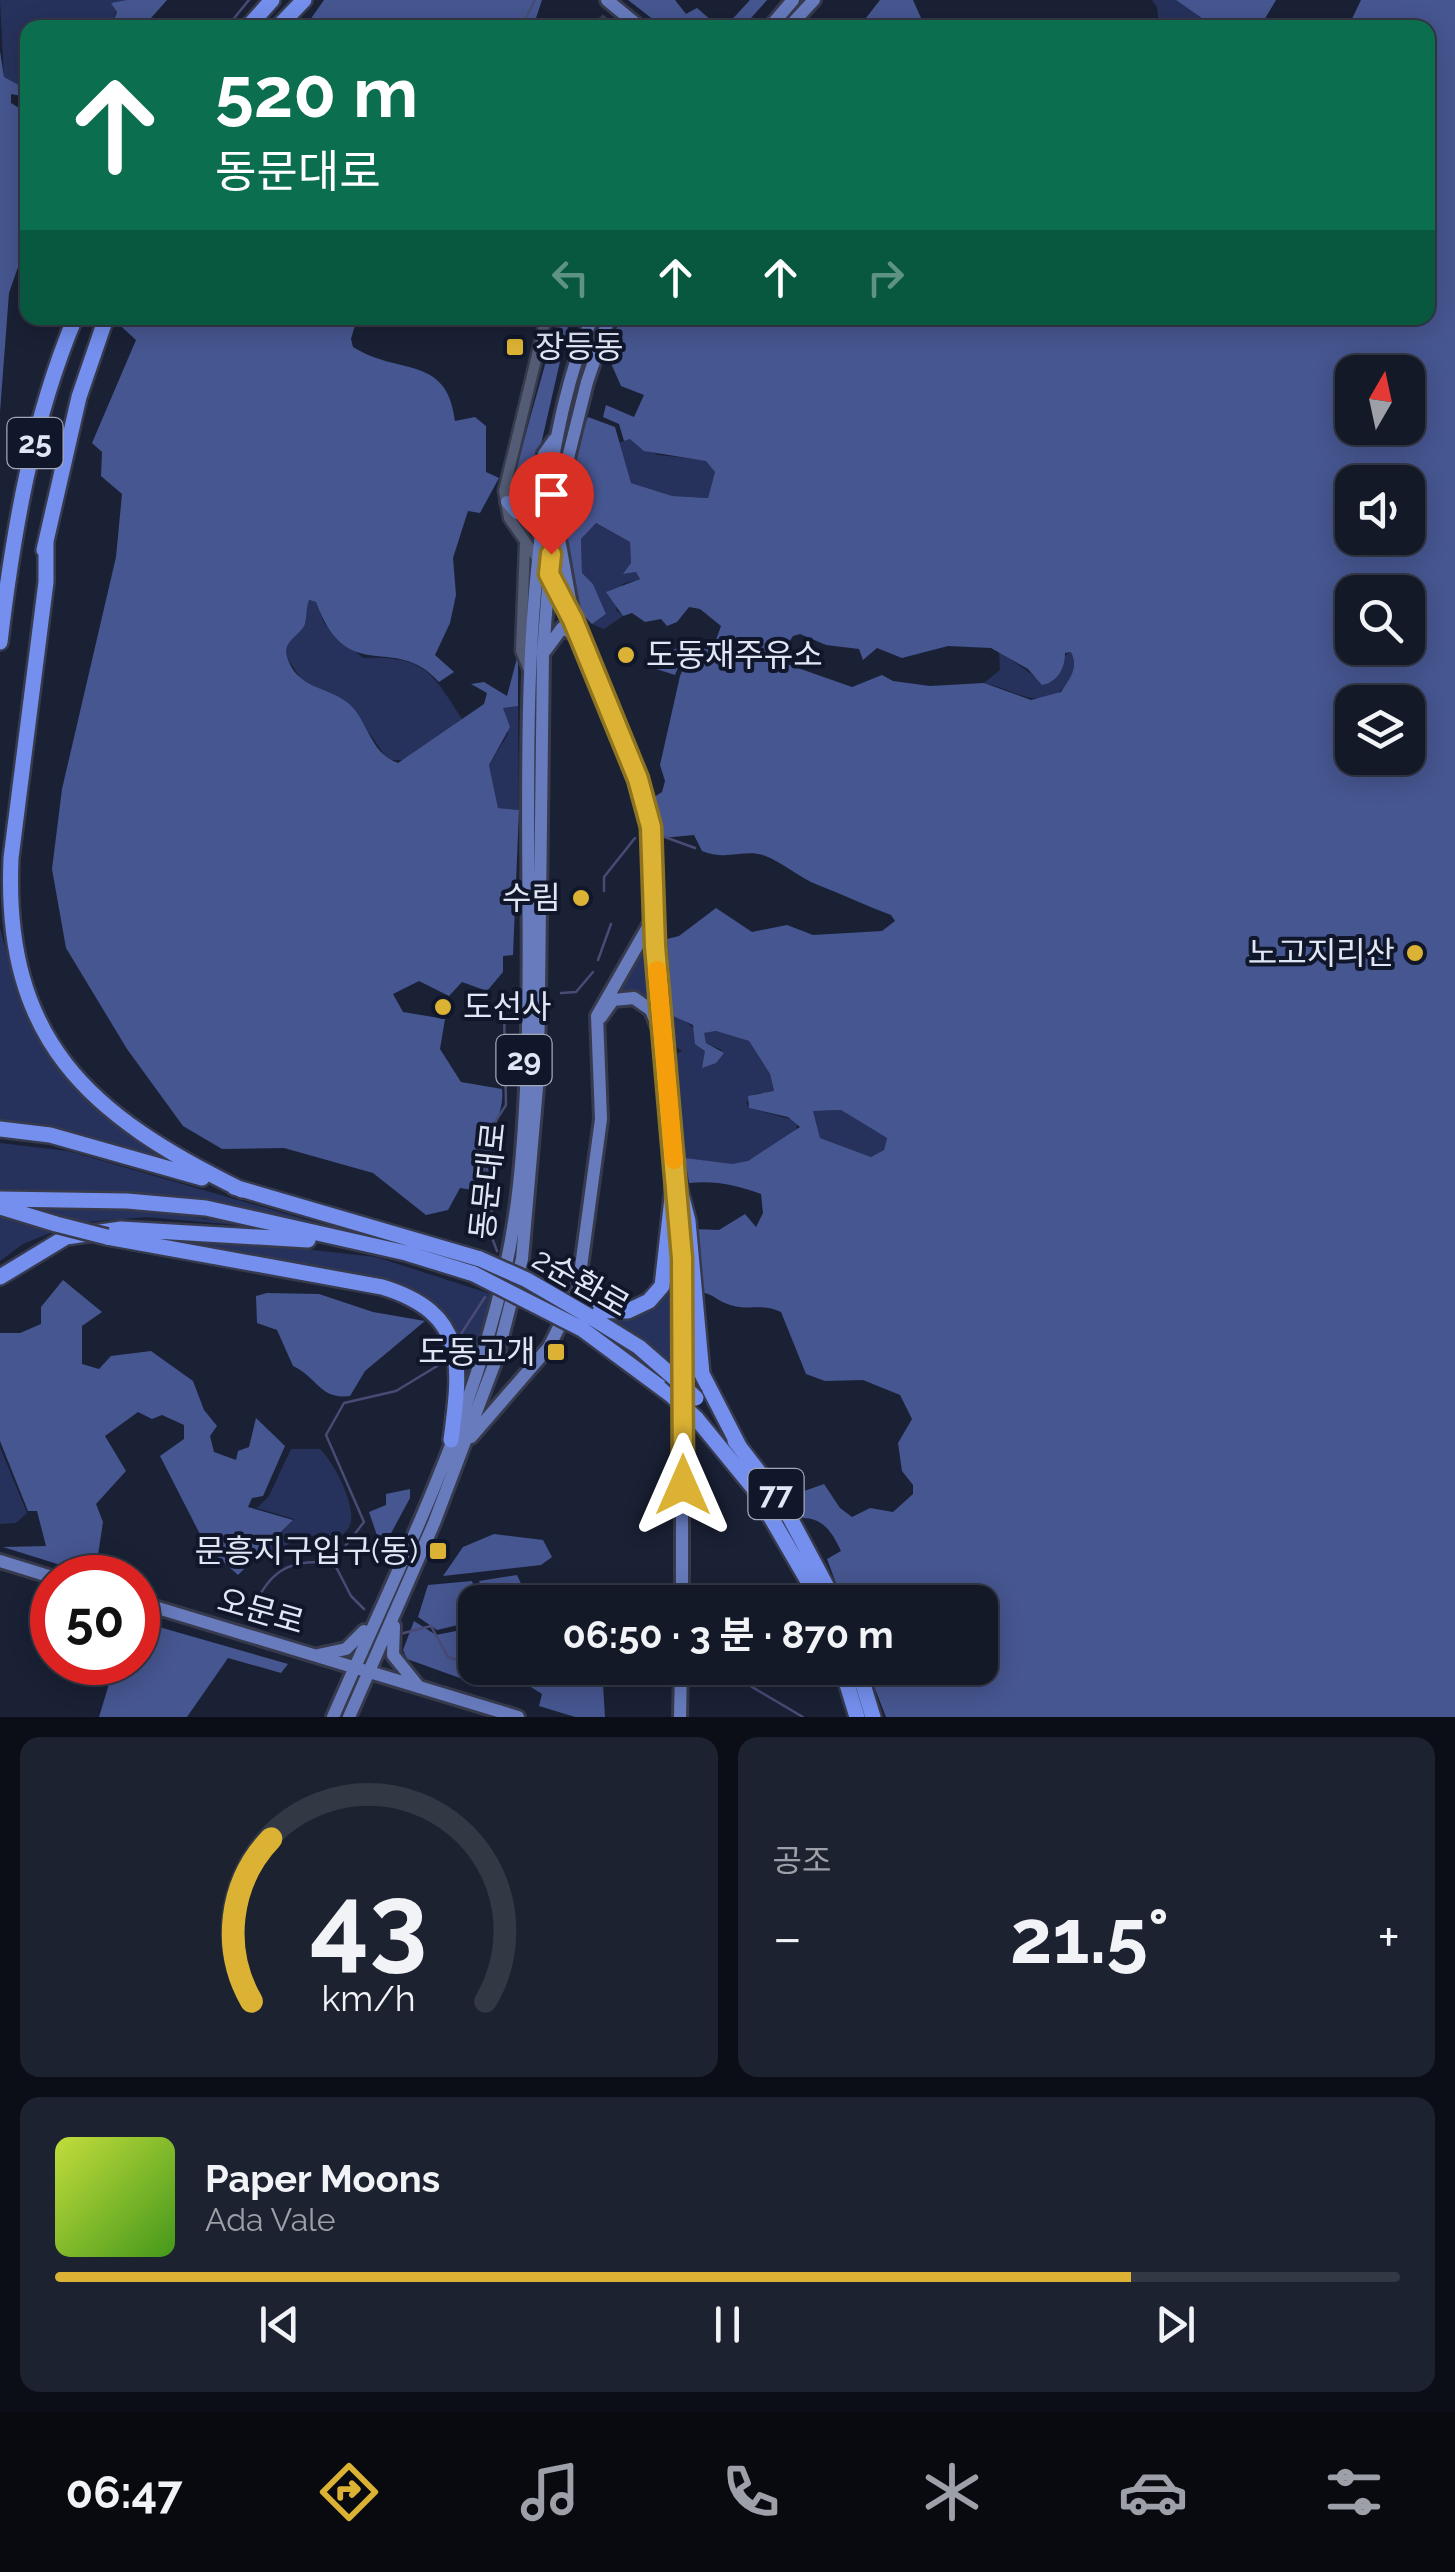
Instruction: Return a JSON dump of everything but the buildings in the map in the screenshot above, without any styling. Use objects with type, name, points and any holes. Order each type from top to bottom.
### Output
[{"type":"highway","points":[[254,20],[272,0]]},
{"type":"highway","points":[[285,20],[304,0]]},
{"type":"highway","name":"25","points":[[0,642],[28,470],[43,408],[73,325]]},
{"type":"highway","name":"25","points":[[0,861],[46,541],[80,397],[104,325]]},
{"type":"highway","points":[[46,541],[46,582],[10,873],[14,947],[23,982],[35,1014],[67,1066],[114,1116],[168,1152],[242,1190]]},
{"type":"highway","points":[[0,1128],[50,1135],[242,1190]]},
{"type":"highway","points":[[586,1316],[641,1306],[662,1286],[675,1171]]},
{"type":"highway","points":[[675,1171],[688,1222],[702,1374],[739,1446]]},
{"type":"highway","name":"2순환로","points":[[242,1190],[477,1267],[586,1316],[671,1375],[739,1446],[781,1501],[826,1585]]},
{"type":"highway","points":[[0,1199],[170,1203],[362,1244]]},
{"type":"highway","points":[[0,1207],[107,1237],[382,1288],[417,1300],[445,1326],[458,1360],[456,1444]]},
{"type":"highway","points":[[0,1278],[66,1238],[121,1229],[362,1244]]},
{"type":"highway","name":"2순환로","points":[[362,1244],[477,1267]]},
{"type":"highway","name":"2순환로","points":[[586,1316],[696,1418],[754,1490],[810,1585]]},
{"type":"highway","points":[[847,1685],[857,1717]]},
{"type":"highway","points":[[863,1685],[872,1717]]},
{"type":"main road","points":[[607,0],[631,20]]},
{"type":"main road","points":[[776,20],[794,0]]},
{"type":"main road","points":[[795,20],[814,0]]},
{"type":"main road","name":"동문대로","points":[[349,1717],[397,1608],[456,1444],[488,1342],[519,1184],[529,670],[537,558],[556,438],[590,325]]},
{"type":"main road","name":"동문대로","points":[[333,1717],[508,1319],[522,1260],[533,1174],[538,1076],[543,653],[549,574],[587,382],[607,325]]},
{"type":"main road","points":[[506,502],[517,514],[532,513],[544,454],[556,438]]},
{"type":"main road","points":[[556,526],[573,598],[573,620]]},
{"type":"main road","points":[[537,558],[573,620],[649,814],[653,918],[682,1258],[682,1585]]},
{"type":"main road","points":[[543,653],[562,628],[578,636]]},
{"type":"main road","name":"동문대로","points":[[456,1444],[549,1346],[582,1278],[601,1119],[594,1028],[607,991],[653,918]]},
{"type":"main road","points":[[594,1028],[614,1000],[634,998],[651,1010],[664,1041]]},
{"type":"main road","points":[[0,1561],[30,1570]]},
{"type":"main road","points":[[397,1608],[392,1655],[420,1688]]},
{"type":"main road","name":"오문로","points":[[160,1609],[518,1717]]},
{"type":"main road","points":[[316,1656],[354,1644],[380,1609]]},
{"type":"main road","points":[[680,1717],[681,1685]]},
{"type":"street","points":[[537,558],[509,518],[506,480],[544,325]]},
{"type":"street","points":[[524,538],[528,559],[521,651],[529,670]]},
{"type":"shaded area","points":[[0,0],[127,0],[119,3],[113,20],[20,20],[20,86],[4,77]]},
{"type":"shaded area","points":[[167,0],[149,20],[114,20],[117,12],[111,3]]},
{"type":"shaded area","points":[[324,0],[542,0],[535,20],[310,20]]},
{"type":"shaded area","points":[[628,0],[675,0],[686,14],[697,8],[711,20],[654,20]]},
{"type":"shaded area","points":[[750,0],[767,0],[749,20],[732,20]]},
{"type":"shaded area","points":[[880,0],[913,0],[922,20],[864,20]]},
{"type":"shaded area","points":[[1152,0],[1176,0],[1203,20],[1158,20]]},
{"type":"shaded area","points":[[1176,0],[1276,0],[1264,20],[1203,19]]},
{"type":"shaded area","points":[[1361,0],[1455,0],[1455,1717],[886,1717],[874,1685],[998,1685],[998,1585],[837,1585],[827,1559],[841,1551],[838,1545],[822,1524],[803,1518],[790,1496],[824,1484],[840,1508],[852,1517],[870,1508],[893,1512],[913,1494],[913,1485],[902,1471],[898,1443],[912,1419],[900,1395],[863,1380],[825,1381],[806,1374],[781,1312],[730,1305],[699,1292],[694,1229],[719,1230],[745,1214],[756,1227],[763,1213],[761,1194],[725,1184],[689,1183],[685,1158],[732,1164],[748,1161],[800,1127],[788,1117],[749,1108],[748,1096],[774,1091],[770,1074],[749,1041],[716,1031],[704,1033],[706,1043],[724,1053],[716,1063],[702,1068],[705,1051],[695,1044],[693,1025],[671,1015],[663,940],[679,936],[716,908],[752,932],[787,925],[813,935],[882,931],[895,921],[891,915],[811,882],[763,855],[711,854],[702,851],[694,835],[662,838],[651,799],[662,792],[665,781],[660,765],[680,676],[692,647],[716,646],[778,661],[852,687],[882,675],[893,681],[930,686],[984,683],[1031,700],[1061,692],[1074,663],[1071,652],[1065,653],[1060,674],[1042,685],[1028,669],[991,648],[948,646],[902,658],[877,648],[863,660],[859,649],[826,645],[800,634],[793,636],[780,656],[716,643],[688,643],[675,675],[647,666],[690,640],[716,640],[721,626],[700,609],[689,607],[677,622],[667,626],[661,619],[645,622],[632,613],[623,616],[606,592],[640,579],[636,572],[623,574],[631,563],[630,542],[596,523],[581,539],[582,573],[593,584],[606,614],[592,624],[577,605],[569,582],[565,529],[584,426],[588,417],[615,427],[631,483],[672,496],[708,498],[715,472],[706,461],[644,451],[630,439],[624,441],[619,424],[603,417],[606,405],[634,417],[644,395],[621,386],[606,352],[618,325],[1435,325],[1435,20],[1351,20]],"holes":[[[841,1110],[887,1138],[884,1150],[871,1157],[820,1138],[813,1111]]]},
{"type":"shaded area","points":[[0,51],[4,77],[20,86],[20,96],[11,94],[11,103],[20,109],[20,261],[9,293],[0,412]]},
{"type":"shaded area","points":[[120,325],[355,325],[353,347],[431,376],[442,385],[450,400],[455,421],[475,417],[486,426],[486,472],[499,478],[480,513],[468,511],[453,558],[456,595],[450,623],[435,655],[454,672],[439,682],[422,667],[405,660],[357,652],[342,644],[316,602],[309,600],[305,624],[286,651],[298,675],[348,703],[381,752],[398,763],[484,704],[487,693],[471,684],[484,682],[507,696],[518,654],[518,706],[503,708],[510,727],[489,765],[498,808],[519,810],[513,955],[503,956],[503,972],[487,991],[462,982],[449,996],[419,981],[393,994],[403,1012],[445,1019],[440,1049],[461,1082],[502,1089],[492,1152],[483,1161],[489,1183],[479,1191],[460,1188],[448,1210],[426,1215],[373,1173],[284,1148],[222,1149],[183,1126],[127,1049],[66,948],[52,869],[62,789],[116,557],[122,494],[101,476],[102,452],[92,443],[136,340]]},
{"type":"shaded area","points":[[556,325],[568,325],[528,501],[522,505],[512,498],[512,483]]},
{"type":"shaded area","points":[[630,439],[658,455],[706,460],[715,472],[708,498],[671,496],[631,483],[618,443]]},
{"type":"shaded area","points":[[595,523],[630,542],[631,563],[624,574],[636,572],[640,579],[622,584],[616,610],[623,616],[604,629],[592,624],[606,614],[593,584],[582,574],[581,539]]},
{"type":"shaded area","points":[[308,600],[316,602],[324,623],[363,658],[399,660],[423,669],[462,719],[408,760],[388,760],[349,704],[301,679],[286,656],[286,645],[305,624]]},
{"type":"shaded area","points":[[999,651],[1037,678],[1071,651],[1074,670],[1069,681],[1050,697],[1029,697],[984,683],[1000,670]]},
{"type":"shaded area","points":[[518,706],[519,810],[498,808],[489,765],[508,734],[503,708]]},
{"type":"shaded area","points":[[0,928],[25,1008],[59,1069],[108,1120],[178,1167],[0,1122]]},
{"type":"shaded area","points":[[645,939],[655,1005],[636,993],[611,993]]},
{"type":"shaded area","points":[[671,1015],[699,1034],[706,1058],[703,1066],[722,1050],[706,1043],[703,1033],[716,1031],[749,1041],[770,1074],[774,1092],[755,1094],[746,1102],[749,1108],[798,1121],[795,1134],[748,1161],[732,1165],[685,1158],[673,1056],[682,1051],[672,1044]]},
{"type":"shaded area","points":[[841,1110],[887,1138],[884,1150],[871,1157],[820,1138],[813,1111]]},
{"type":"shaded area","points":[[0,1143],[68,1151],[363,1236],[186,1202],[0,1195]]},
{"type":"shaded area","points":[[116,1205],[258,1227],[147,1217],[75,1223],[12,1208]]},
{"type":"shaded area","points":[[0,1215],[55,1231],[23,1244],[0,1261]]},
{"type":"shaded area","points":[[152,1232],[376,1257],[491,1294],[466,1386],[463,1359],[454,1337],[419,1300],[160,1245]]},
{"type":"shaded area","points":[[669,1271],[671,1370],[606,1319],[636,1312]]},
{"type":"shaded area","points":[[63,1280],[102,1312],[82,1326],[82,1364],[99,1369],[111,1356],[151,1351],[193,1381],[204,1410],[217,1426],[210,1436],[214,1452],[236,1460],[238,1451],[249,1447],[256,1418],[285,1446],[263,1496],[252,1498],[248,1507],[293,1520],[238,1575],[206,1546],[160,1456],[184,1439],[184,1425],[162,1415],[152,1419],[138,1412],[105,1436],[126,1471],[96,1504],[103,1522],[98,1555],[30,1555],[3,1547],[46,1546],[37,1511],[28,1511],[0,1441],[0,1333],[20,1333],[41,1324],[41,1307]]},
{"type":"shaded area","points":[[319,1294],[373,1312],[425,1321],[365,1371],[350,1396],[332,1395],[293,1366],[277,1330],[257,1323],[256,1296]]},
{"type":"shaded area","points":[[0,1447],[27,1513],[16,1523],[0,1524]]},
{"type":"shaded area","points":[[291,1449],[320,1449],[325,1455],[346,1493],[351,1522],[335,1540],[307,1536],[266,1559],[263,1553],[294,1519],[257,1508],[269,1496]]},
{"type":"shaded area","points":[[410,1489],[410,1498],[382,1550],[369,1512],[386,1505],[386,1494]]},
{"type":"shaded area","points":[[494,1534],[543,1540],[552,1557],[541,1565],[443,1576],[463,1547]]},
{"type":"shaded area","points":[[517,1575],[522,1585],[481,1585],[479,1581]]},
{"type":"shaded area","points":[[472,1581],[473,1585],[458,1585],[458,1625],[437,1630],[418,1617],[428,1585]]},
{"type":"shaded area","points":[[414,1621],[436,1635],[458,1631],[458,1677],[407,1659],[403,1650]]},
{"type":"shaded area","points":[[160,1627],[288,1664],[281,1673],[228,1658],[187,1717],[99,1717],[109,1685],[160,1685]]},
{"type":"shaded area","points":[[528,1685],[603,1685],[605,1717],[575,1717],[539,1706],[542,1694]]},
{"type":"waterway","points":[[233,20],[249,0]]},
{"type":"waterway","points":[[525,20],[535,0]]},
{"type":"waterway","points":[[662,836],[695,848]]},
{"type":"waterway","points":[[604,891],[604,877],[635,838]]},
{"type":"waterway","points":[[598,960],[611,924]]},
{"type":"waterway","points":[[561,993],[576,992],[593,972]]},
{"type":"waterway","points":[[497,1251],[491,1235],[492,1192],[485,1161],[494,1153],[495,1122],[506,1105],[504,1009]]},
{"type":"waterway","points":[[461,1334],[485,1297]]},
{"type":"waterway","points":[[364,1609],[351,1596],[336,1567],[339,1554],[364,1522],[326,1435],[344,1403],[396,1391],[447,1360]]},
{"type":"waterway","points":[[251,1613],[265,1587],[281,1571],[304,1563],[334,1563]]},
{"type":"waterway","points":[[400,1634],[431,1626],[448,1657],[458,1660]]},
{"type":"waterway","points":[[749,1685],[803,1717]]},
{"type":"tunnel","points":[[604,20],[621,0]]},
{"type":"slow traffic","points":[[657,970],[674,1160]]},
{"type":"place","name":"장등동","points":[[515,347]]},
{"type":"place","name":"도동재주유소","points":[[626,655]]},
{"type":"place","name":"수림","points":[[581,898]]},
{"type":"place","name":"노고지리산","points":[[1415,953]]},
{"type":"place","name":"도선사","points":[[443,1007]]},
{"type":"place","name":"도동고개","points":[[556,1352]]},
{"type":"place","name":"문흥지구입구(동)","points":[[438,1551]]},
{"type":"route","points":[[551,554],[549,574],[562,594],[638,779],[651,827],[655,946],[682,1258],[683,1485]]}]
